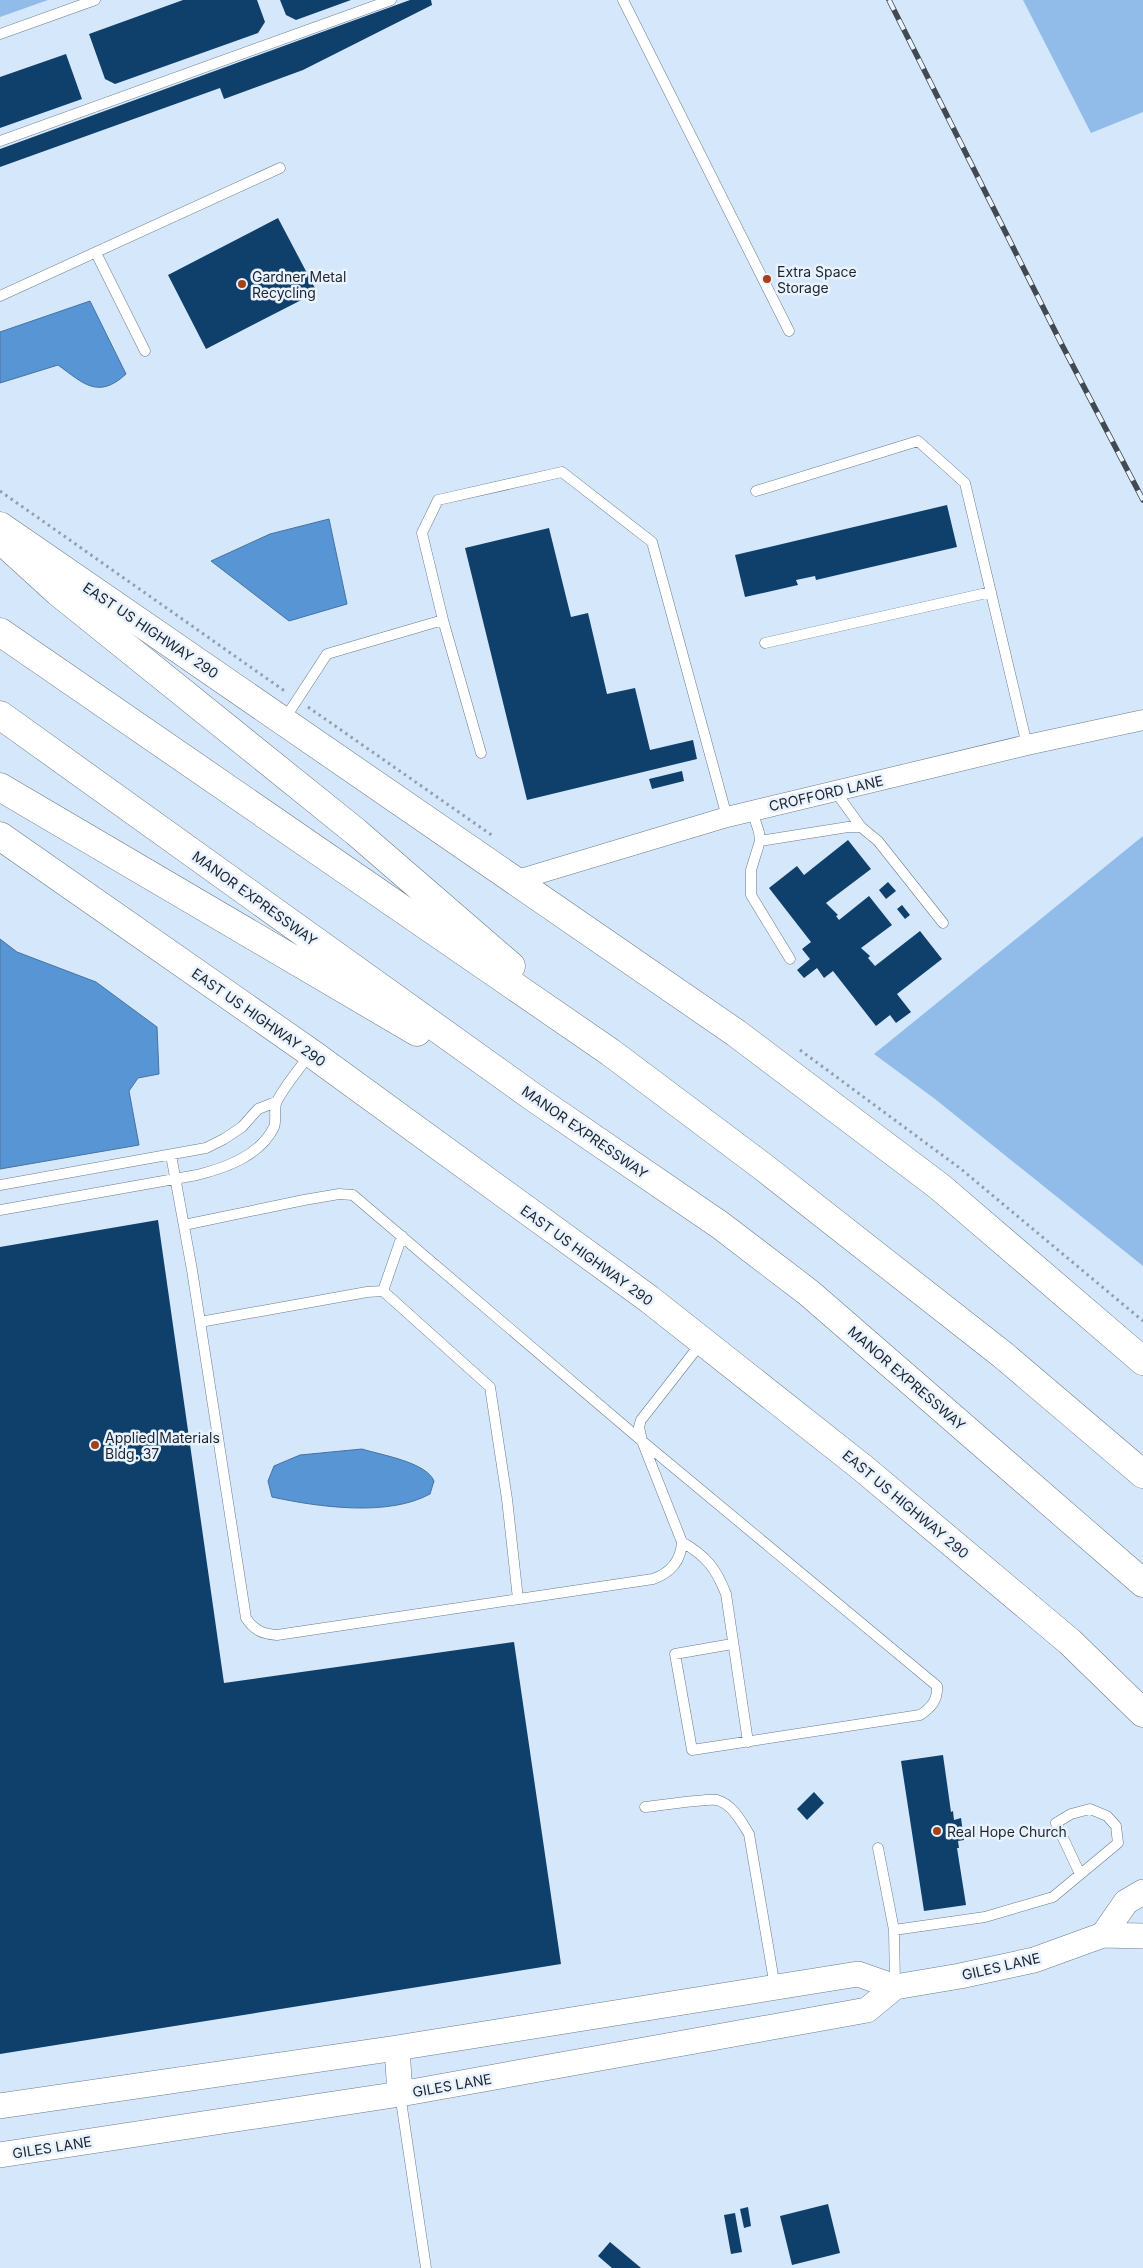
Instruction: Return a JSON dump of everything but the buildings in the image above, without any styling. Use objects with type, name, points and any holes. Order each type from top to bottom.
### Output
[{"type":"main road","name":"EAST US HIGHWAY 290","points":[[0,526],[736,1033],[940,1187],[1143,1361]]},
{"type":"main road","points":[[0,539],[58,592],[356,832],[610,1052]]},
{"type":"main road","points":[[0,632],[610,1052],[762,1166],[1002,1355],[1143,1474]]},
{"type":"main road","name":"MANOR EXPRESSWAY","points":[[0,716],[533,1097],[720,1225],[809,1293],[1143,1583]]},
{"type":"main road","points":[[0,787],[363,1003],[533,1097]]},
{"type":"main road","name":"EAST US HIGHWAY 290","points":[[0,836],[311,1053],[649,1299],[886,1487],[1070,1642],[1143,1713]]},
{"type":"street","name":"CROFFORD LANE","points":[[514,881],[752,810],[1027,745],[1143,720]]},
{"type":"street","points":[[1103,1935],[1126,1902],[1143,1892]]},
{"type":"street","name":"GILES LANE","points":[[0,2106],[397,2048],[858,1974],[895,1987],[960,1976],[1034,1960],[1103,1935],[1143,1936]]},
{"type":"street","name":"GILES LANE","points":[[0,2154],[400,2094],[867,2010],[895,1987]]},
{"type":"street","points":[[397,2048],[400,2094]]},
{"type":"lane","points":[[0,34],[95,0]]},
{"type":"lane","points":[[0,142],[392,0]]},
{"type":"lane","points":[[623,0],[789,331]]},
{"type":"lane","points":[[0,296],[280,168]]},
{"type":"lane","points":[[96,253],[145,351]]},
{"type":"lane","points":[[756,491],[918,441],[965,483],[1027,745]]},
{"type":"lane","points":[[481,753],[443,620],[422,533],[438,500],[562,472],[652,542],[726,817]]},
{"type":"lane","points":[[765,643],[991,592]]},
{"type":"lane","points":[[284,720],[326,654],[443,620]]},
{"type":"lane","points":[[835,791],[861,827],[878,841],[943,923]]},
{"type":"lane","points":[[752,810],[760,841],[751,870],[751,895],[790,959]]},
{"type":"lane","points":[[760,841],[848,827],[861,827]]},
{"type":"lane","points":[[0,1210],[174,1179],[228,1166],[253,1151],[274,1126],[276,1102],[311,1053]]},
{"type":"lane","points":[[0,1185],[206,1148],[242,1127],[258,1109],[276,1102]]},
{"type":"lane","points":[[171,1155],[200,1322],[246,1618],[252,1626],[267,1635],[653,1579],[665,1575],[678,1560],[682,1551],[682,1542],[642,1441],[639,1427],[641,1420],[702,1342]]},
{"type":"lane","points":[[184,1225],[339,1194],[353,1195],[642,1441],[937,1686],[937,1693],[932,1707],[920,1715],[692,1750],[675,1654],[732,1644]]},
{"type":"lane","points":[[383,1291],[402,1236]]},
{"type":"lane","points":[[200,1322],[368,1292],[383,1291],[490,1387],[518,1599]]},
{"type":"lane","points":[[682,1542],[698,1552],[718,1572],[726,1594],[748,1742]]},
{"type":"lane","points":[[645,1807],[716,1800],[730,1807],[742,1822],[748,1834],[775,1987]]},
{"type":"lane","points":[[894,1930],[985,1917],[1052,1897],[1118,1843],[1116,1826],[1107,1816],[1090,1809],[1071,1814],[1056,1823],[1080,1874]]},
{"type":"lane","points":[[878,1848],[894,1930],[895,1987]]},
{"type":"lane","points":[[400,2094],[426,2268]]},
{"type":"shaded area","points":[[0,0],[48,0],[0,17]]},
{"type":"shaded area","points":[[1023,0],[1143,0],[1143,112],[1091,133]]},
{"type":"shaded area","points":[[90,301],[126,374],[107,386],[91,386],[75,378],[58,365],[0,383],[0,332]]},
{"type":"shaded area","points":[[329,519],[347,604],[289,621],[211,561],[270,534]]},
{"type":"shaded area","points":[[1143,836],[1143,1266],[935,1099],[874,1054]]},
{"type":"shaded area","points":[[0,939],[17,952],[96,982],[157,1027],[159,1074],[138,1078],[129,1091],[139,1145],[0,1169]]},
{"type":"shaded area","points":[[362,1449],[402,1460],[422,1469],[434,1481],[430,1494],[394,1506],[374,1508],[331,1507],[272,1497],[268,1481],[274,1466],[300,1455]]},
{"type":"railway","points":[[889,0],[1061,343],[1143,500]]},
{"type":"place","name":"Extra Space Storage","points":[[767,279]]},
{"type":"place","name":"Gardner Metal Recycling","points":[[242,284]]},
{"type":"place","name":"Applied Materials Bldg. 37","points":[[95,1445]]},
{"type":"place","name":"Real Hope Church","points":[[937,1831]]}]
